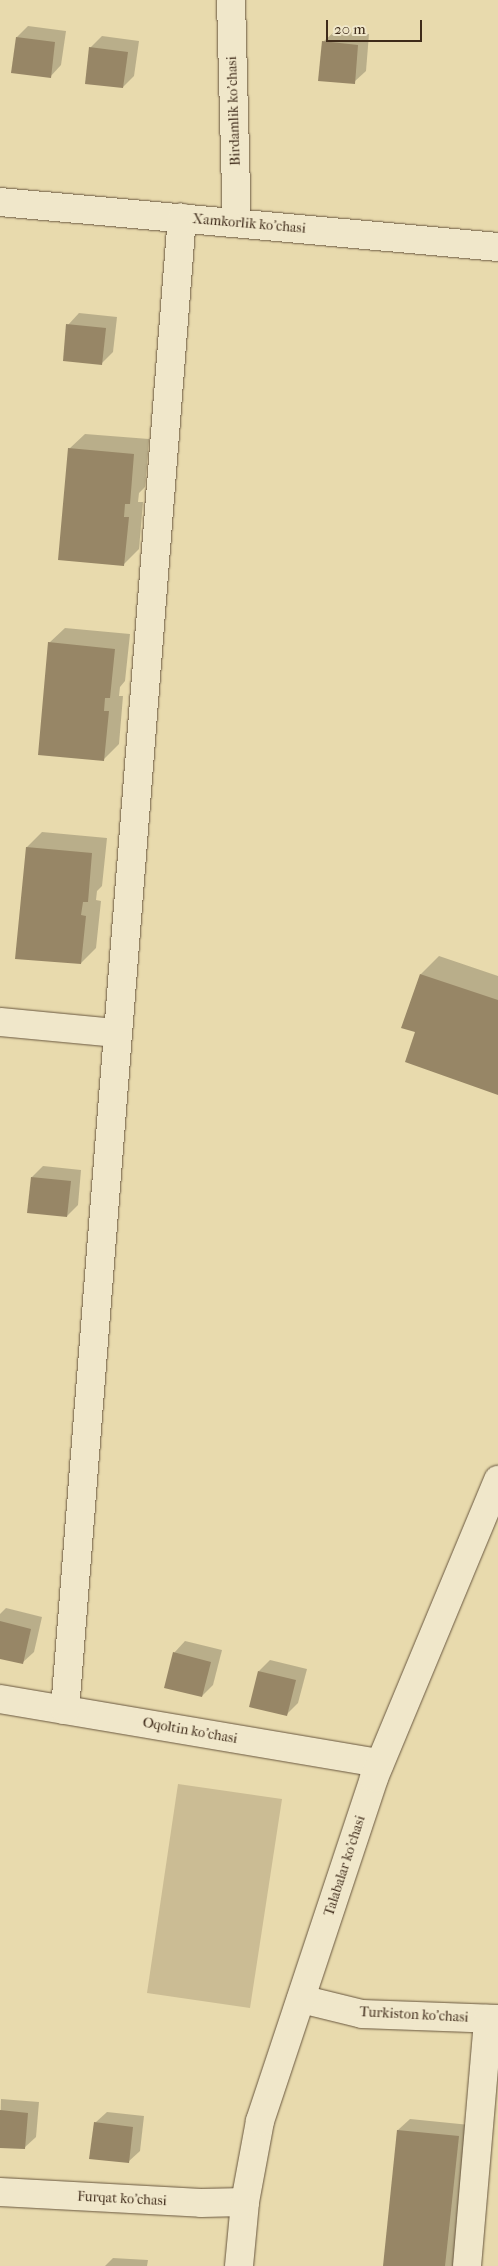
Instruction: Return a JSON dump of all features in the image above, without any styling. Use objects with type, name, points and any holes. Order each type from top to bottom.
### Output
[{"type":"street","name":"Birdamlik ko'chasi","points":[[231,0],[237,223]]},
{"type":"street","name":"Xamkorlik ko'chasi","points":[[0,202],[498,247]]},
{"type":"street","points":[[65,1710],[116,1033],[182,218]]},
{"type":"street","points":[[0,1022],[116,1033]]},
{"type":"street","name":"Talabalar ko'chasi","points":[[239,2266],[245,2202],[260,2121],[380,1763],[498,1480]]},
{"type":"street","name":"Oqoltin ko'chasi","points":[[0,1699],[380,1763]]},
{"type":"street","name":"Turkiston ko'chasi","points":[[301,1999],[362,2014],[493,2019]]},
{"type":"street","points":[[467,2266],[493,2019]]},
{"type":"street","name":"Furqat ko'chasi","points":[[0,2192],[201,2203],[245,2202]]},
{"type":"shaded area","points":[[178,1784],[282,1799],[250,2008],[147,1993]]},
{"type":"building","points":[[16,37],[55,42],[51,78],[11,73]]},
{"type":"building","points":[[322,41],[358,45],[355,84],[318,81]]},
{"type":"building","points":[[89,47],[128,52],[123,88],[85,84]]},
{"type":"building","points":[[66,324],[106,328],[102,365],[63,361]]},
{"type":"building","points":[[68,448],[134,454],[130,504],[125,504],[124,517],[129,517],[124,566],[58,560]]},
{"type":"building","points":[[48,642],[115,649],[110,698],[105,698],[104,711],[109,711],[104,761],[38,755]]},
{"type":"building","points":[[26,847],[92,853],[88,902],[83,902],[81,915],[86,916],[81,964],[15,959]]},
{"type":"building","points":[[420,974],[498,1000],[498,1095],[405,1062],[415,1032],[401,1028]]},
{"type":"building","points":[[31,1177],[71,1181],[67,1217],[27,1213]]},
{"type":"building","points":[[0,1621],[31,1629],[23,1664],[0,1659]]},
{"type":"building","points":[[173,1652],[211,1662],[202,1697],[164,1688]]},
{"type":"building","points":[[258,1671],[296,1680],[287,1716],[249,1707]]},
{"type":"building","points":[[0,2110],[28,2113],[25,2149],[0,2148]]},
{"type":"building","points":[[94,2122],[133,2127],[129,2163],[89,2159]]},
{"type":"building","points":[[397,2130],[459,2136],[445,2266],[383,2266]]}]
